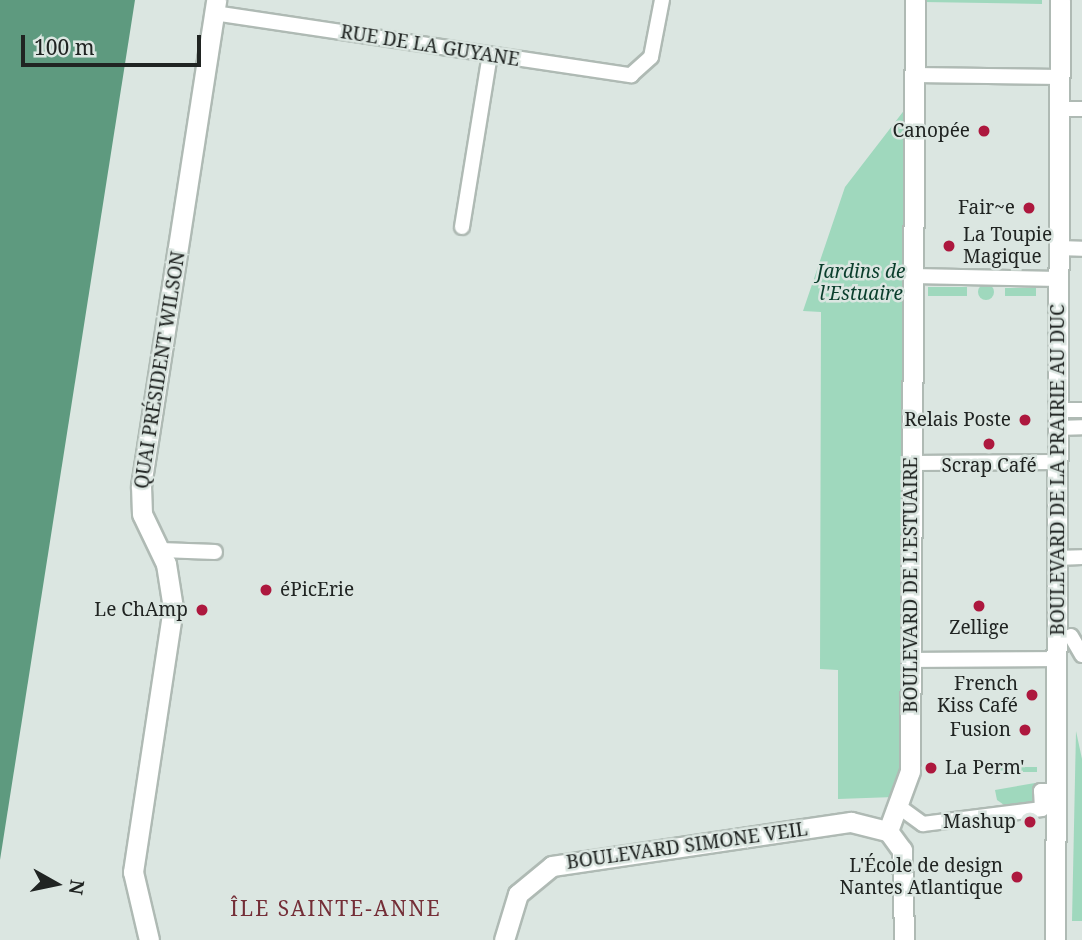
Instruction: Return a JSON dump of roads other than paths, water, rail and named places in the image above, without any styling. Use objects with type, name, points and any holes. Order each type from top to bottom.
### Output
[{"type":"main road","name":"BOULEVARD DE L'ESTUAIRE","points":[[888,831],[910,771],[915,0]]},
{"type":"main road","name":"BOULEVARD DE LA PRAIRIE AU DUC","points":[[1055,940],[1060,0]]},
{"type":"main road","name":"QUAI PRÉSIDENT WILSON","points":[[149,940],[134,872],[173,615],[161,550],[142,514],[142,471],[215,6]]},
{"type":"main road","name":"BOULEVARD SIMONE VEIL","points":[[504,940],[519,894],[540,874],[573,860],[851,822],[888,831]]},
{"type":"main road","points":[[888,831],[902,850],[904,940]]},
{"type":"street","name":"RUE DE LA GUYANE","points":[[215,6],[490,55],[621,75],[644,67],[662,0]]},
{"type":"street","points":[[462,227],[490,55]]},
{"type":"street","points":[[915,75],[1060,77]]},
{"type":"street","points":[[1060,109],[1082,110]]},
{"type":"street","points":[[1059,248],[1082,249]]},
{"type":"street","points":[[913,276],[1059,279]]},
{"type":"street","points":[[1058,419],[1082,410]]},
{"type":"street","points":[[1058,419],[1082,427]]},
{"type":"street","points":[[912,463],[1058,462]]},
{"type":"street","points":[[161,550],[215,552]]},
{"type":"street","points":[[1057,558],[1082,557]]},
{"type":"street","points":[[1070,636],[1082,655]]},
{"type":"street","points":[[911,660],[1057,659]]},
{"type":"street","points":[[898,806],[923,824],[1042,809],[1041,791],[1056,790]]},
{"type":"place","name":"Canopée","points":[[984,131]]},
{"type":"place","name":"Fair~e","points":[[1029,208]]},
{"type":"place","name":"La Toupie Magique","points":[[949,246]]},
{"type":"place","name":"Relais Poste","points":[[1025,420]]},
{"type":"place","name":"Scrap Café","points":[[989,444]]},
{"type":"place","name":"éPicErie","points":[[266,590]]},
{"type":"place","name":"Zellige","points":[[979,606]]},
{"type":"place","name":"Le ChAmp","points":[[202,610]]},
{"type":"place","name":"French Kiss Café","points":[[1032,695]]},
{"type":"place","name":"Fusion","points":[[1025,730]]},
{"type":"place","name":"La Perm'","points":[[931,768]]},
{"type":"place","name":"Mashup","points":[[1030,822]]},
{"type":"place","name":"L'École de design Nantes Atlantique","points":[[1017,877]]},
{"type":"district","name":"ÎLE SAINTE-ANNE","points":[[336,908]]},
{"type":"park label","name":"Jardins de l'Estuaire","points":[[861,283]]}]
